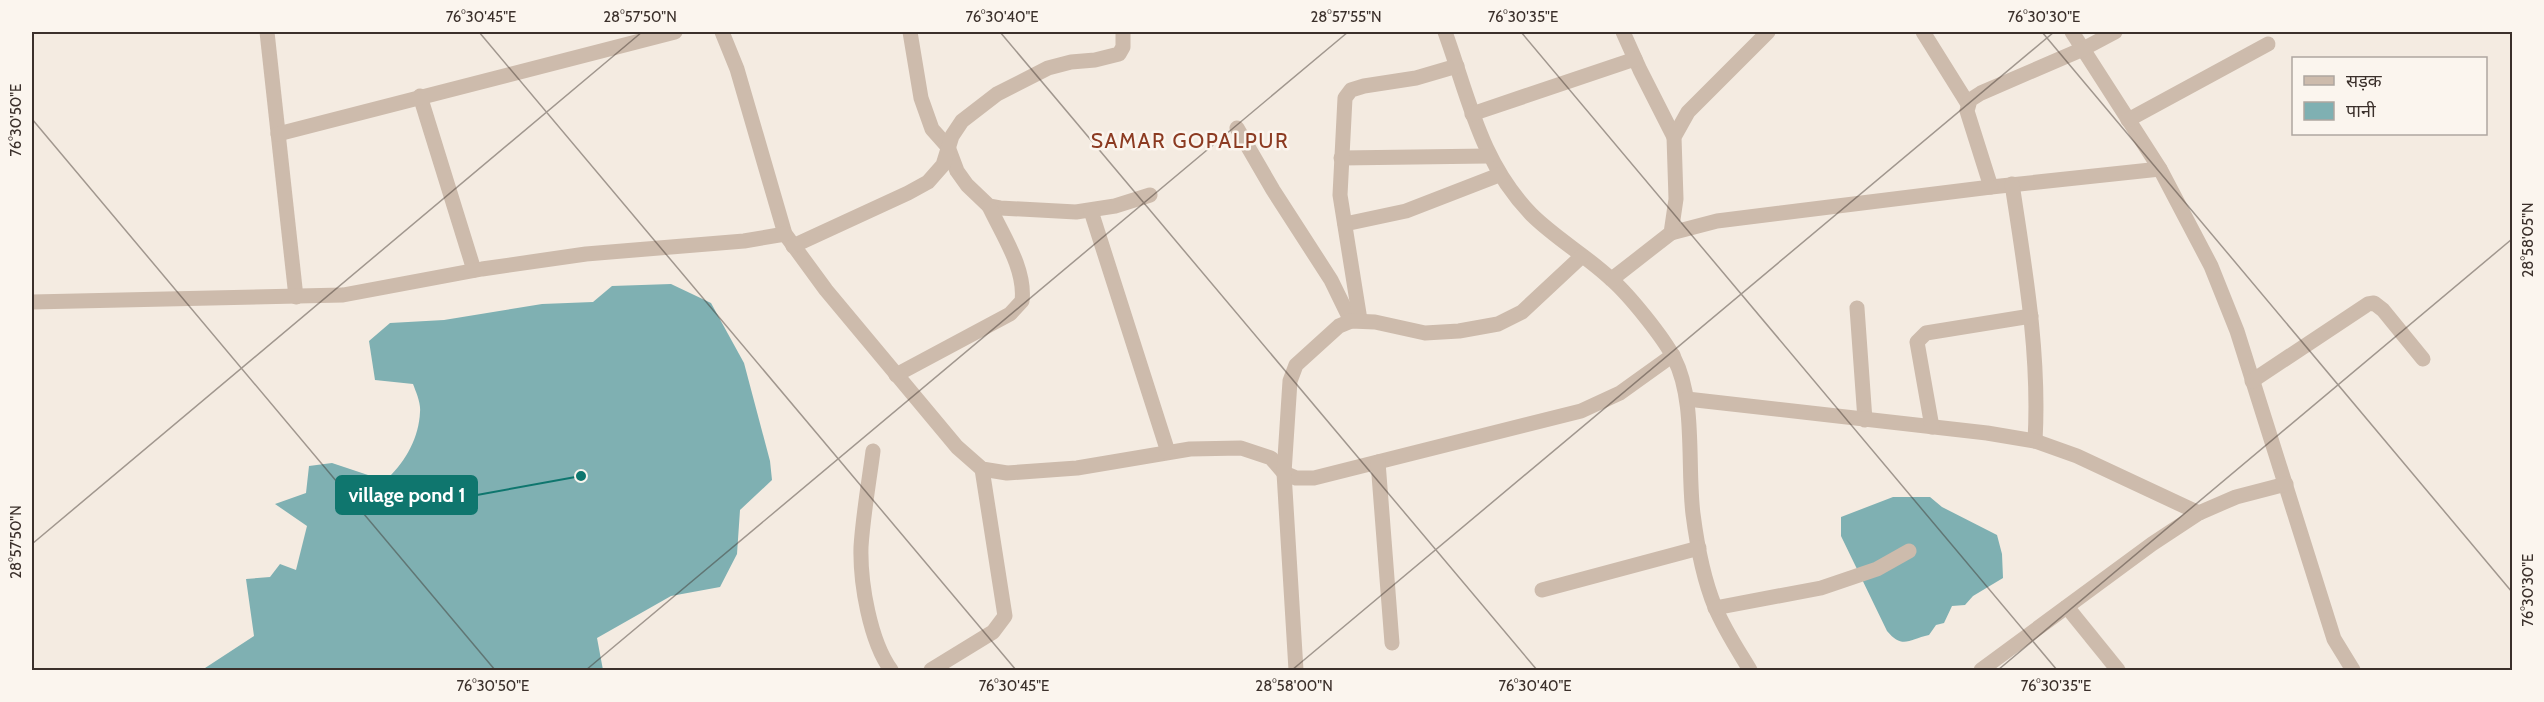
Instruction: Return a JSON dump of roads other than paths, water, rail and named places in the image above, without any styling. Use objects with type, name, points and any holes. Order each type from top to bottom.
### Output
[{"type":"street","points":[[267,32],[296,297]]},
{"type":"street","points":[[278,134],[675,32]]},
{"type":"street","points":[[723,32],[789,240],[826,290],[896,375],[957,447],[982,469],[1007,473],[1041,472],[1190,449],[1241,448],[1270,458],[1284,473],[1296,478],[1314,478],[1519,428],[1599,405],[1620,393],[1673,355]]},
{"type":"street","points":[[896,375],[1010,314],[1022,301],[1021,281],[1016,265],[988,206],[957,171],[948,147],[936,136],[926,114],[921,98],[910,32]]},
{"type":"street","points":[[32,302],[343,295],[474,270],[586,254],[744,241],[789,240],[908,193],[928,182],[944,165],[948,147],[962,120],[997,94],[1048,68],[1119,54],[1123,47],[1123,32]]},
{"type":"street","points":[[1445,32],[1472,114],[1488,156],[1499,175],[1531,214],[1612,279],[1673,355],[1682,375],[1687,399],[1693,514],[1706,580],[1715,608],[1750,670]]},
{"type":"street","points":[[1623,32],[1674,136],[1676,199],[1671,232]]},
{"type":"street","points":[[1674,136],[1688,112],[1768,32]]},
{"type":"street","points":[[1923,32],[1968,104]]},
{"type":"street","points":[[2072,32],[2160,169],[2211,266],[2236,331],[2286,484],[2323,608],[2346,668]]},
{"type":"street","points":[[1992,187],[1967,111],[1970,99],[2083,49],[2115,32]]},
{"type":"street","points":[[2128,120],[2268,44]]},
{"type":"street","points":[[1472,114],[1635,59]]},
{"type":"street","points":[[1356,321],[1340,195],[1343,104],[1351,90],[1416,78],[1457,66]]},
{"type":"street","points":[[420,96],[474,270]]},
{"type":"street","points":[[1237,128],[1273,190],[1356,321]]},
{"type":"street","points":[[1341,159],[1488,156]]},
{"type":"street","points":[[1612,279],[1671,232],[1717,221],[2012,184],[2160,169]]},
{"type":"street","points":[[1345,224],[1406,211],[1499,175]]},
{"type":"street","points":[[2012,184],[2031,316],[2036,391],[2036,441]]},
{"type":"street","points":[[988,206],[1047,211],[1091,211],[1150,195]]},
{"type":"street","points":[[1091,211],[1168,452]]},
{"type":"street","points":[[1296,670],[1284,473],[1292,372],[1319,342],[1339,326],[1356,321],[1425,333],[1498,324],[1522,312],[1581,256]]},
{"type":"street","points":[[2252,381],[2368,304],[2374,303],[2383,310],[2423,359]]},
{"type":"street","points":[[1857,308],[1865,420]]},
{"type":"street","points":[[1932,427],[1917,342],[1920,336],[1926,333],[2031,316]]},
{"type":"street","points":[[1687,399],[2036,441],[2077,456],[2199,513]]},
{"type":"street","points":[[873,451],[861,547],[863,578],[871,623],[885,661],[891,670]]},
{"type":"street","points":[[1378,462],[1392,643]]},
{"type":"street","points":[[931,670],[993,632],[1005,616],[982,469]]},
{"type":"street","points":[[1981,670],[2199,513],[2236,497],[2286,484]]},
{"type":"street","points":[[1542,590],[1699,548]]},
{"type":"street","points":[[1715,608],[1821,588],[1877,569],[1909,551]]},
{"type":"street","points":[[2067,607],[2118,670]]},
{"type":"water","points":[[671,284],[711,303],[744,363],[770,461],[772,480],[740,510],[737,554],[720,587],[671,596],[597,638],[603,670],[202,670],[254,636],[246,579],[270,577],[280,564],[296,570],[307,526],[275,504],[306,493],[309,466],[332,463],[368,475],[388,478],[410,448],[417,430],[420,412],[413,384],[375,380],[369,341],[390,323],[444,320],[542,304],[593,302],[612,286]]},
{"type":"water","points":[[1893,497],[1930,497],[1942,507],[1997,535],[2002,554],[2003,578],[1973,596],[1965,605],[1952,606],[1944,623],[1936,625],[1929,635],[1906,642],[1898,640],[1887,631],[1841,536],[1841,517]]},
{"type":"place","name":"village pond 1","points":[[581,476]]},
{"type":"district","name":"SAMAR GOPALPUR","points":[[1190,141]]}]
